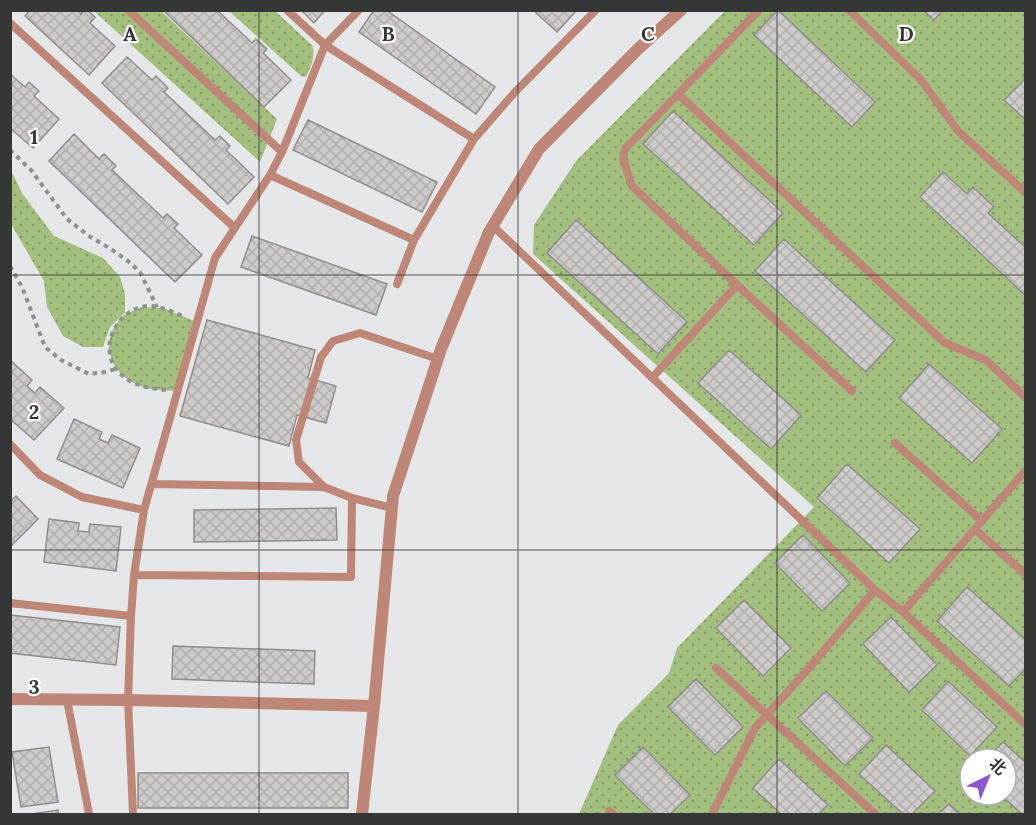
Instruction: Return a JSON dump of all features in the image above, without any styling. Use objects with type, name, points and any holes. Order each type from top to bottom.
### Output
[{"type":"street","points":[[362,814],[393,496],[438,359],[493,226],[539,149],[638,49],[681,10]]},
{"type":"street","points":[[10,699],[374,706]]},
{"type":"lane","points":[[128,10],[282,152]]},
{"type":"lane","points":[[287,10],[325,45],[474,140]]},
{"type":"lane","points":[[133,814],[128,700],[131,616],[134,575],[144,510],[215,258],[270,175],[282,152],[325,45],[359,10]]},
{"type":"lane","points":[[397,284],[414,240],[474,140],[515,92],[596,10]]},
{"type":"lane","points":[[759,10],[625,149],[623,159],[632,186],[852,391]]},
{"type":"lane","points":[[849,10],[921,80],[958,131],[1026,193]]},
{"type":"lane","points":[[10,23],[235,228]]},
{"type":"lane","points":[[678,94],[945,343],[986,360],[1026,398]]},
{"type":"lane","points":[[270,175],[414,240]]},
{"type":"lane","points":[[493,226],[875,590],[903,612],[1026,725]]},
{"type":"lane","points":[[652,378],[737,285]]},
{"type":"lane","points":[[324,487],[299,462],[296,440],[321,357],[333,341],[360,333],[438,359]]},
{"type":"lane","points":[[896,442],[982,521]]},
{"type":"lane","points":[[10,444],[40,475],[82,497],[144,510]]},
{"type":"lane","points":[[903,612],[1026,470]]},
{"type":"lane","points":[[152,484],[324,487],[352,498],[392,508]]},
{"type":"lane","points":[[134,575],[351,577],[352,498]]},
{"type":"lane","points":[[975,529],[1026,574]]},
{"type":"lane","points":[[712,814],[755,728],[875,590]]},
{"type":"lane","points":[[10,603],[131,616]]},
{"type":"lane","points":[[716,668],[875,814]]},
{"type":"lane","points":[[67,700],[89,814]]},
{"type":"path","points":[[10,150],[30,170],[67,219],[141,272],[157,308]]},
{"type":"path","points":[[10,266],[22,287],[45,347],[61,360],[89,374],[116,369]]},
{"type":"path","points":[[178,391],[142,387],[123,377],[112,365],[108,348],[112,331],[123,316],[142,307],[163,308],[197,322]]},
{"type":"green space","points":[[94,11],[161,11],[277,119],[260,162]]},
{"type":"green space","points":[[229,11],[275,11],[312,45],[313,57],[306,77],[301,76]]},
{"type":"green space","points":[[725,11],[1025,11],[1025,814],[579,814],[618,725],[669,673],[677,648],[814,507],[533,254],[534,225],[576,161]]},
{"type":"green space","points":[[11,170],[22,193],[54,236],[103,258],[120,277],[125,294],[125,312],[110,327],[103,347],[83,347],[63,336],[47,307],[44,281],[11,224]]},
{"type":"green space","points":[[142,307],[163,308],[197,322],[178,391],[144,388],[130,381],[121,374],[111,357],[110,338],[114,328],[123,316]]},
{"type":"building","points":[[30,10],[77,10],[81,14],[83,10],[87,10],[95,17],[90,23],[115,46],[89,75],[25,16]]},
{"type":"building","points":[[163,10],[217,10],[252,43],[256,39],[267,49],[263,53],[291,80],[264,107]]},
{"type":"building","points":[[301,10],[325,10],[314,23]]},
{"type":"building","points":[[374,10],[386,10],[495,87],[476,114],[359,32]]},
{"type":"building","points":[[533,10],[577,10],[557,32]]},
{"type":"building","points":[[778,10],[875,102],[852,127],[754,35]]},
{"type":"building","points":[[923,10],[943,10],[934,20]]},
{"type":"building","points":[[127,57],[152,80],[156,76],[168,88],[164,92],[215,140],[220,136],[230,146],[226,150],[254,177],[228,204],[102,83]]},
{"type":"building","points":[[10,74],[25,87],[29,82],[39,91],[34,96],[59,119],[33,148],[10,128]]},
{"type":"building","points":[[1026,78],[1026,120],[1004,100]]},
{"type":"building","points":[[673,111],[783,213],[754,245],[643,144]]},
{"type":"building","points":[[308,120],[437,182],[422,212],[293,150]]},
{"type":"building","points":[[74,134],[99,159],[104,154],[116,166],[112,170],[163,218],[167,214],[178,224],[174,228],[202,255],[175,282],[49,161]]},
{"type":"building","points":[[943,172],[967,194],[973,187],[994,207],[988,213],[1026,248],[1026,296],[920,197]]},
{"type":"building","points":[[576,220],[687,322],[658,354],[547,253]]},
{"type":"building","points":[[252,236],[387,284],[376,315],[241,267]]},
{"type":"building","points":[[784,239],[895,340],[866,372],[755,271]]},
{"type":"building","points":[[207,320],[315,350],[308,378],[336,386],[326,423],[297,415],[289,446],[180,416]]},
{"type":"building","points":[[729,350],[801,415],[771,449],[698,383]]},
{"type":"building","points":[[10,360],[32,380],[27,386],[35,393],[40,387],[64,408],[34,440],[10,419]]},
{"type":"building","points":[[929,364],[1002,429],[972,463],[899,398]]},
{"type":"building","points":[[74,419],[102,432],[99,439],[108,443],[112,435],[140,448],[123,488],[57,459]]},
{"type":"building","points":[[847,464],[920,529],[889,563],[817,498]]},
{"type":"building","points":[[16,496],[38,519],[10,547],[10,502]]},
{"type":"building","points":[[336,508],[337,540],[194,542],[194,510]]},
{"type":"building","points":[[49,519],[79,523],[78,531],[89,532],[90,524],[121,527],[116,571],[44,562]]},
{"type":"building","points":[[803,535],[850,583],[822,611],[775,563]]},
{"type":"building","points":[[967,587],[1026,640],[1026,668],[1009,686],[937,621]]},
{"type":"building","points":[[744,600],[791,648],[763,676],[716,628]]},
{"type":"building","points":[[10,615],[120,627],[116,665],[10,653]]},
{"type":"building","points":[[891,617],[937,665],[909,692],[863,644]]},
{"type":"building","points":[[173,646],[315,651],[314,684],[172,679]]},
{"type":"building","points":[[696,679],[743,727],[715,755],[668,707]]},
{"type":"building","points":[[948,681],[997,727],[978,747],[961,747],[922,710]]},
{"type":"building","points":[[826,691],[873,738],[845,766],[798,718]]},
{"type":"building","points":[[1003,742],[1008,747],[998,747]]},
{"type":"building","points":[[886,745],[935,791],[912,814],[903,814],[859,774]]},
{"type":"building","points":[[49,747],[58,802],[21,807],[12,752]]},
{"type":"building","points":[[643,747],[690,795],[670,814],[654,814],[615,775]]},
{"type":"building","points":[[1018,756],[1026,763],[1026,814],[1022,814],[1014,807],[1018,807]]},
{"type":"building","points":[[779,759],[828,805],[819,814],[781,814],[753,788]]},
{"type":"building","points":[[138,773],[348,773],[348,808],[138,808]]},
{"type":"building","points":[[949,804],[960,814],[938,814]]},
{"type":"building","points":[[58,810],[58,814],[31,814]]}]
